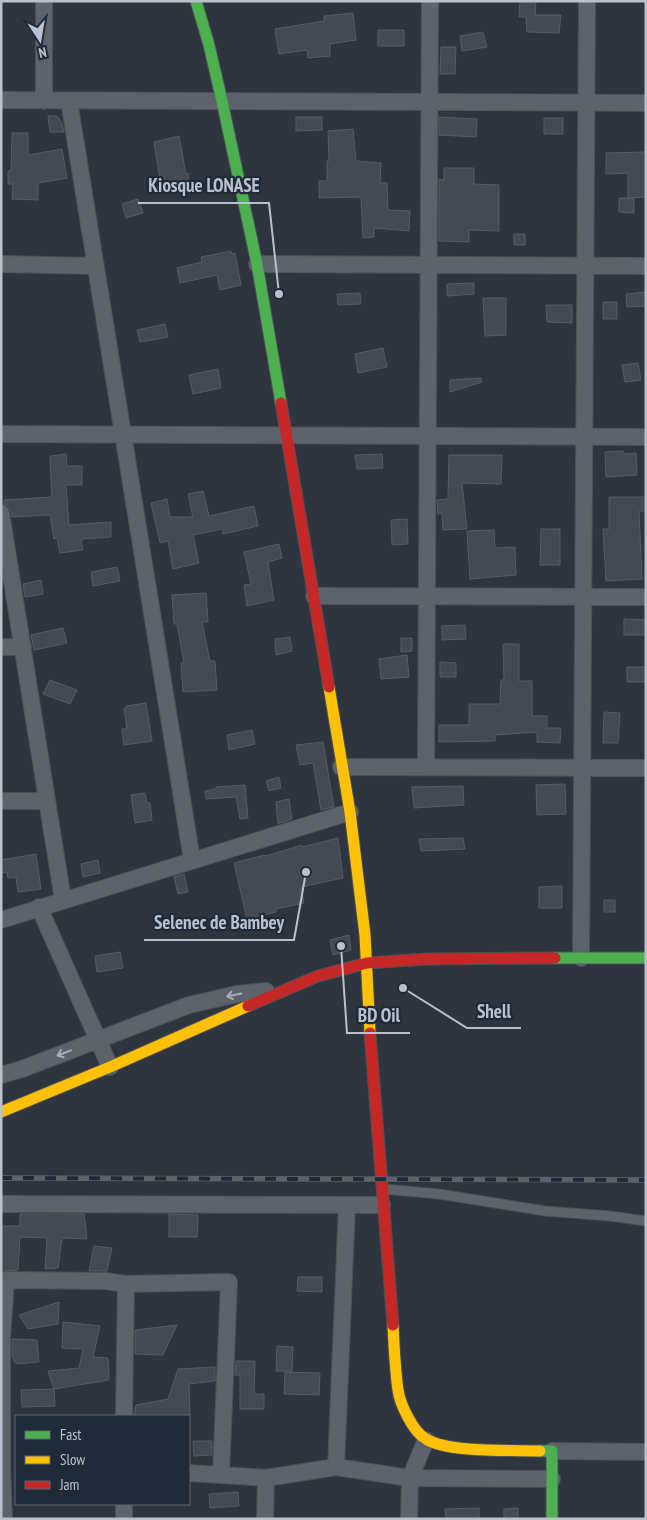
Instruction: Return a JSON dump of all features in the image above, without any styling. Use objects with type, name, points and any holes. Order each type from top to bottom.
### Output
[{"type":"main road","points":[[196,1],[222,101],[257,264],[350,812],[365,935],[369,1020],[398,1392],[408,1419],[426,1440],[448,1447],[552,1451],[552,1519]]},
{"type":"main road","points":[[1,1112],[110,1067],[283,990],[318,976],[366,964],[427,959],[646,958]]},
{"type":"street","points":[[44,1],[44,100]]},
{"type":"street","points":[[426,767],[430,1]]},
{"type":"street","points":[[581,958],[587,1]]},
{"type":"street","points":[[1,100],[646,103]]},
{"type":"street","points":[[69,101],[192,860]]},
{"type":"street","points":[[1,264],[96,266]]},
{"type":"street","points":[[257,264],[646,266]]},
{"type":"street","points":[[1,434],[646,437]]},
{"type":"street","points":[[1,512],[63,900]]},
{"type":"street","points":[[314,596],[646,597]]},
{"type":"street","points":[[1,647],[23,647]]},
{"type":"street","points":[[341,767],[646,768]]},
{"type":"street","points":[[1,801],[47,801]]},
{"type":"street","points":[[1,920],[350,812]]},
{"type":"street","points":[[39,907],[110,1067]]},
{"type":"street","points":[[1,1075],[22,1069],[189,1005],[237,994],[283,990]]},
{"type":"street","points":[[1,1204],[348,1205],[382,1197]]},
{"type":"street","points":[[336,1467],[348,1205]]},
{"type":"street","points":[[4,1519],[2,1339],[6,1280],[105,1281],[126,1284],[229,1282],[221,1474]]},
{"type":"street","points":[[124,1415],[126,1284]]},
{"type":"street","points":[[409,1519],[410,1478],[426,1440]]},
{"type":"street","points":[[552,1451],[646,1452]]},
{"type":"street","points":[[190,1473],[266,1478],[336,1467],[410,1478],[552,1478]]},
{"type":"street","points":[[2,1469],[15,1469]]},
{"type":"street","points":[[265,1519],[266,1478]]},
{"type":"street","points":[[124,1505],[124,1519]]},
{"type":"lane","points":[[382,1197],[439,1194],[545,1211],[646,1221]]},
{"type":"building","points":[[520,1],[536,1],[535,15],[561,15],[559,33],[527,32],[526,17],[519,17]]},
{"type":"building","points":[[353,13],[356,40],[330,44],[330,56],[308,58],[307,50],[279,54],[275,29],[324,21],[324,16]]},
{"type":"building","points":[[378,30],[404,30],[404,46],[378,46]]},
{"type":"building","points":[[483,32],[487,47],[462,51],[460,36]]},
{"type":"building","points":[[441,47],[456,47],[455,74],[440,74]]},
{"type":"building","points":[[48,116],[57,116],[62,123],[64,132],[50,132]]},
{"type":"building","points":[[296,117],[322,117],[322,130],[296,131]]},
{"type":"building","points":[[439,117],[477,119],[476,137],[439,135]]},
{"type":"building","points":[[544,118],[563,118],[563,134],[544,134]]},
{"type":"building","points":[[353,129],[356,161],[381,163],[380,183],[387,183],[388,210],[410,211],[409,231],[374,228],[374,237],[363,238],[361,197],[319,198],[319,181],[327,181],[327,161],[329,161],[328,131]]},
{"type":"building","points":[[12,133],[28,133],[28,155],[62,149],[67,178],[38,183],[38,200],[12,199],[13,184],[8,184],[8,171],[11,171]]},
{"type":"building","points":[[179,136],[186,174],[188,173],[189,186],[161,186],[154,142]]},
{"type":"building","points":[[646,152],[646,197],[628,198],[628,173],[606,174],[606,153]]},
{"type":"building","points":[[444,168],[474,168],[474,184],[499,185],[499,231],[469,230],[469,242],[439,241],[439,179],[444,180]]},
{"type":"building","points":[[619,198],[634,198],[634,213],[619,212]]},
{"type":"building","points":[[138,199],[143,213],[126,218],[122,204]]},
{"type":"building","points":[[514,234],[525,234],[525,245],[514,245]]},
{"type":"building","points":[[231,251],[231,254],[235,253],[241,285],[220,290],[217,275],[180,283],[177,268],[202,262],[201,257]]},
{"type":"building","points":[[474,283],[474,294],[447,296],[447,284]]},
{"type":"building","points":[[646,292],[646,306],[627,307],[626,294]]},
{"type":"building","points":[[360,293],[361,304],[338,305],[337,294]]},
{"type":"building","points":[[483,298],[506,298],[506,335],[485,336]]},
{"type":"building","points":[[603,302],[617,302],[617,319],[603,319]]},
{"type":"building","points":[[546,305],[572,305],[572,323],[547,322]]},
{"type":"building","points":[[165,324],[168,337],[140,342],[137,330]]},
{"type":"building","points":[[383,348],[387,367],[358,373],[355,354]]},
{"type":"building","points":[[638,363],[641,380],[625,382],[622,365]]},
{"type":"building","points":[[218,369],[221,388],[193,394],[189,375]]},
{"type":"building","points":[[481,378],[482,382],[450,392],[450,380]]},
{"type":"building","points":[[623,451],[624,454],[636,453],[637,475],[606,477],[605,452]]},
{"type":"building","points":[[66,454],[67,466],[82,466],[82,485],[66,485],[69,525],[111,522],[111,537],[81,539],[83,550],[60,553],[57,538],[54,539],[50,515],[12,517],[8,506],[4,504],[4,500],[52,497],[50,456]]},
{"type":"building","points":[[382,454],[383,468],[357,469],[355,455]]},
{"type":"building","points":[[449,455],[502,455],[501,484],[462,483],[467,529],[443,530],[442,513],[438,514],[437,500],[448,499]]},
{"type":"building","points":[[203,491],[209,516],[254,506],[258,526],[223,534],[222,529],[193,535],[199,563],[173,569],[168,541],[160,543],[151,503],[167,499],[170,517],[193,517],[188,494]]},
{"type":"building","points":[[609,497],[646,497],[646,511],[639,511],[642,579],[606,581],[603,529],[609,529]]},
{"type":"building","points":[[407,519],[408,544],[392,545],[391,520]]},
{"type":"building","points":[[541,529],[560,529],[560,565],[540,565]]},
{"type":"building","points":[[494,530],[495,548],[515,547],[516,575],[470,579],[467,531]]},
{"type":"building","points":[[279,544],[282,558],[268,562],[274,600],[247,606],[244,585],[251,584],[244,552]]},
{"type":"building","points":[[117,567],[120,581],[93,586],[91,572]]},
{"type":"building","points":[[41,580],[43,594],[25,597],[23,584]]},
{"type":"building","points":[[206,593],[208,622],[202,622],[210,661],[215,661],[217,690],[183,692],[181,663],[184,663],[177,624],[174,624],[172,595]]},
{"type":"building","points":[[624,619],[646,620],[646,635],[624,635]]},
{"type":"building","points":[[465,625],[466,639],[442,640],[442,626]]},
{"type":"building","points":[[63,628],[67,643],[34,650],[31,635]]},
{"type":"building","points":[[290,637],[292,651],[276,655],[275,639]]},
{"type":"building","points":[[401,638],[412,638],[412,651],[401,652]]},
{"type":"building","points":[[503,644],[519,644],[519,681],[532,681],[532,716],[547,716],[547,728],[561,728],[560,743],[537,742],[537,732],[495,735],[495,741],[439,742],[439,725],[469,725],[469,704],[500,704],[501,680],[504,680]]},
{"type":"building","points":[[407,655],[409,677],[381,679],[379,659]]},
{"type":"building","points":[[440,662],[456,663],[456,677],[440,677]]},
{"type":"building","points":[[627,667],[646,667],[646,682],[627,682]]},
{"type":"building","points":[[50,680],[77,690],[70,704],[43,694]]},
{"type":"building","points":[[146,703],[152,741],[124,745],[122,729],[127,728],[124,709],[126,706]]},
{"type":"building","points":[[604,712],[620,713],[618,743],[603,743]]},
{"type":"building","points":[[252,730],[255,744],[229,750],[227,735]]},
{"type":"building","points":[[323,742],[334,807],[321,810],[313,763],[300,765],[296,745]]},
{"type":"building","points":[[279,777],[281,788],[269,791],[266,781]]},
{"type":"building","points":[[565,784],[566,814],[537,815],[536,785]]},
{"type":"building","points":[[245,785],[248,818],[240,819],[236,797],[206,799],[205,791],[216,789],[216,787]]},
{"type":"building","points":[[463,786],[464,805],[414,808],[412,787]]},
{"type":"building","points":[[145,793],[147,803],[150,803],[152,820],[135,823],[131,795]]},
{"type":"building","points":[[289,799],[292,819],[278,824],[276,802]]},
{"type":"building","points":[[338,838],[343,878],[301,887],[304,903],[276,909],[276,912],[247,919],[234,863],[302,845],[302,847]]},
{"type":"building","points":[[463,838],[465,849],[421,851],[419,839]]},
{"type":"building","points":[[36,854],[41,889],[18,892],[16,877],[8,878],[7,872],[1,873],[1,860]]},
{"type":"building","points":[[98,860],[100,873],[83,877],[81,864]]},
{"type":"building","points":[[184,874],[188,892],[178,894],[174,877]]},
{"type":"building","points":[[562,886],[562,908],[539,908],[539,887]]},
{"type":"building","points":[[604,900],[615,900],[615,912],[604,912]]},
{"type":"building","points":[[349,935],[351,950],[333,955],[330,940]]},
{"type":"building","points":[[120,952],[123,968],[97,972],[95,956]]},
{"type":"building","points":[[20,1214],[84,1214],[87,1239],[62,1238],[58,1268],[45,1269],[47,1238],[20,1237],[18,1270],[1,1271],[1,1226],[20,1226]]},
{"type":"building","points":[[169,1214],[198,1215],[197,1237],[169,1237]]},
{"type":"building","points":[[94,1246],[112,1248],[107,1271],[89,1271]]},
{"type":"building","points":[[298,1277],[322,1277],[322,1292],[297,1291]]},
{"type":"building","points":[[59,1302],[58,1324],[28,1329],[19,1315]]},
{"type":"building","points":[[63,1322],[100,1326],[93,1357],[108,1358],[109,1380],[54,1389],[48,1371],[79,1368],[83,1349],[62,1348]]},
{"type":"building","points":[[177,1325],[163,1355],[135,1354],[135,1330]]},
{"type":"building","points":[[12,1339],[37,1340],[39,1362],[16,1364],[12,1357]]},
{"type":"building","points":[[277,1346],[293,1347],[292,1371],[276,1371]]},
{"type":"building","points":[[236,1361],[255,1361],[254,1394],[264,1394],[264,1409],[240,1409],[240,1375],[235,1375]]},
{"type":"building","points":[[215,1367],[215,1381],[189,1384],[190,1415],[134,1415],[136,1405],[168,1399],[178,1369]]},
{"type":"building","points":[[285,1372],[320,1373],[319,1395],[284,1394]]},
{"type":"building","points":[[54,1389],[55,1406],[22,1407],[21,1390]]},
{"type":"building","points":[[193,1441],[212,1441],[212,1455],[194,1456]]},
{"type":"building","points":[[238,1492],[239,1506],[210,1508],[209,1494]]},
{"type":"building","points":[[479,1508],[479,1519],[446,1519],[445,1509]]},
{"type":"building","points":[[518,1508],[518,1519],[504,1519],[504,1509]]},
{"type":"railway","points":[[1,1178],[646,1180]]},
{"type":"traffic: fast","points":[[196,1],[209,45],[222,101],[257,264],[281,403]]},
{"type":"traffic: fast","points":[[555,958],[646,958]]},
{"type":"traffic: fast","points":[[540,1451],[552,1451],[552,1519]]},
{"type":"traffic: slow","points":[[329,687],[350,812],[365,935],[370,1033]]},
{"type":"traffic: slow","points":[[1,1112],[110,1067],[248,1006]]},
{"type":"traffic: slow","points":[[393,1325],[399,1396],[404,1410],[421,1435],[426,1439],[449,1447],[540,1451]]},
{"type":"traffic: jam","points":[[281,403],[329,687]]},
{"type":"traffic: jam","points":[[248,1006],[318,976],[367,963],[427,959],[555,958]]},
{"type":"traffic: jam","points":[[370,1033],[393,1325]]},
{"type":"place","name":"Kiosque LONASE","points":[[279,294]]},
{"type":"place","name":"Selenec de Bambey","points":[[306,872]]},
{"type":"place","name":"BD Oil","points":[[341,946]]},
{"type":"place","name":"Shell","points":[[403,988]]}]
